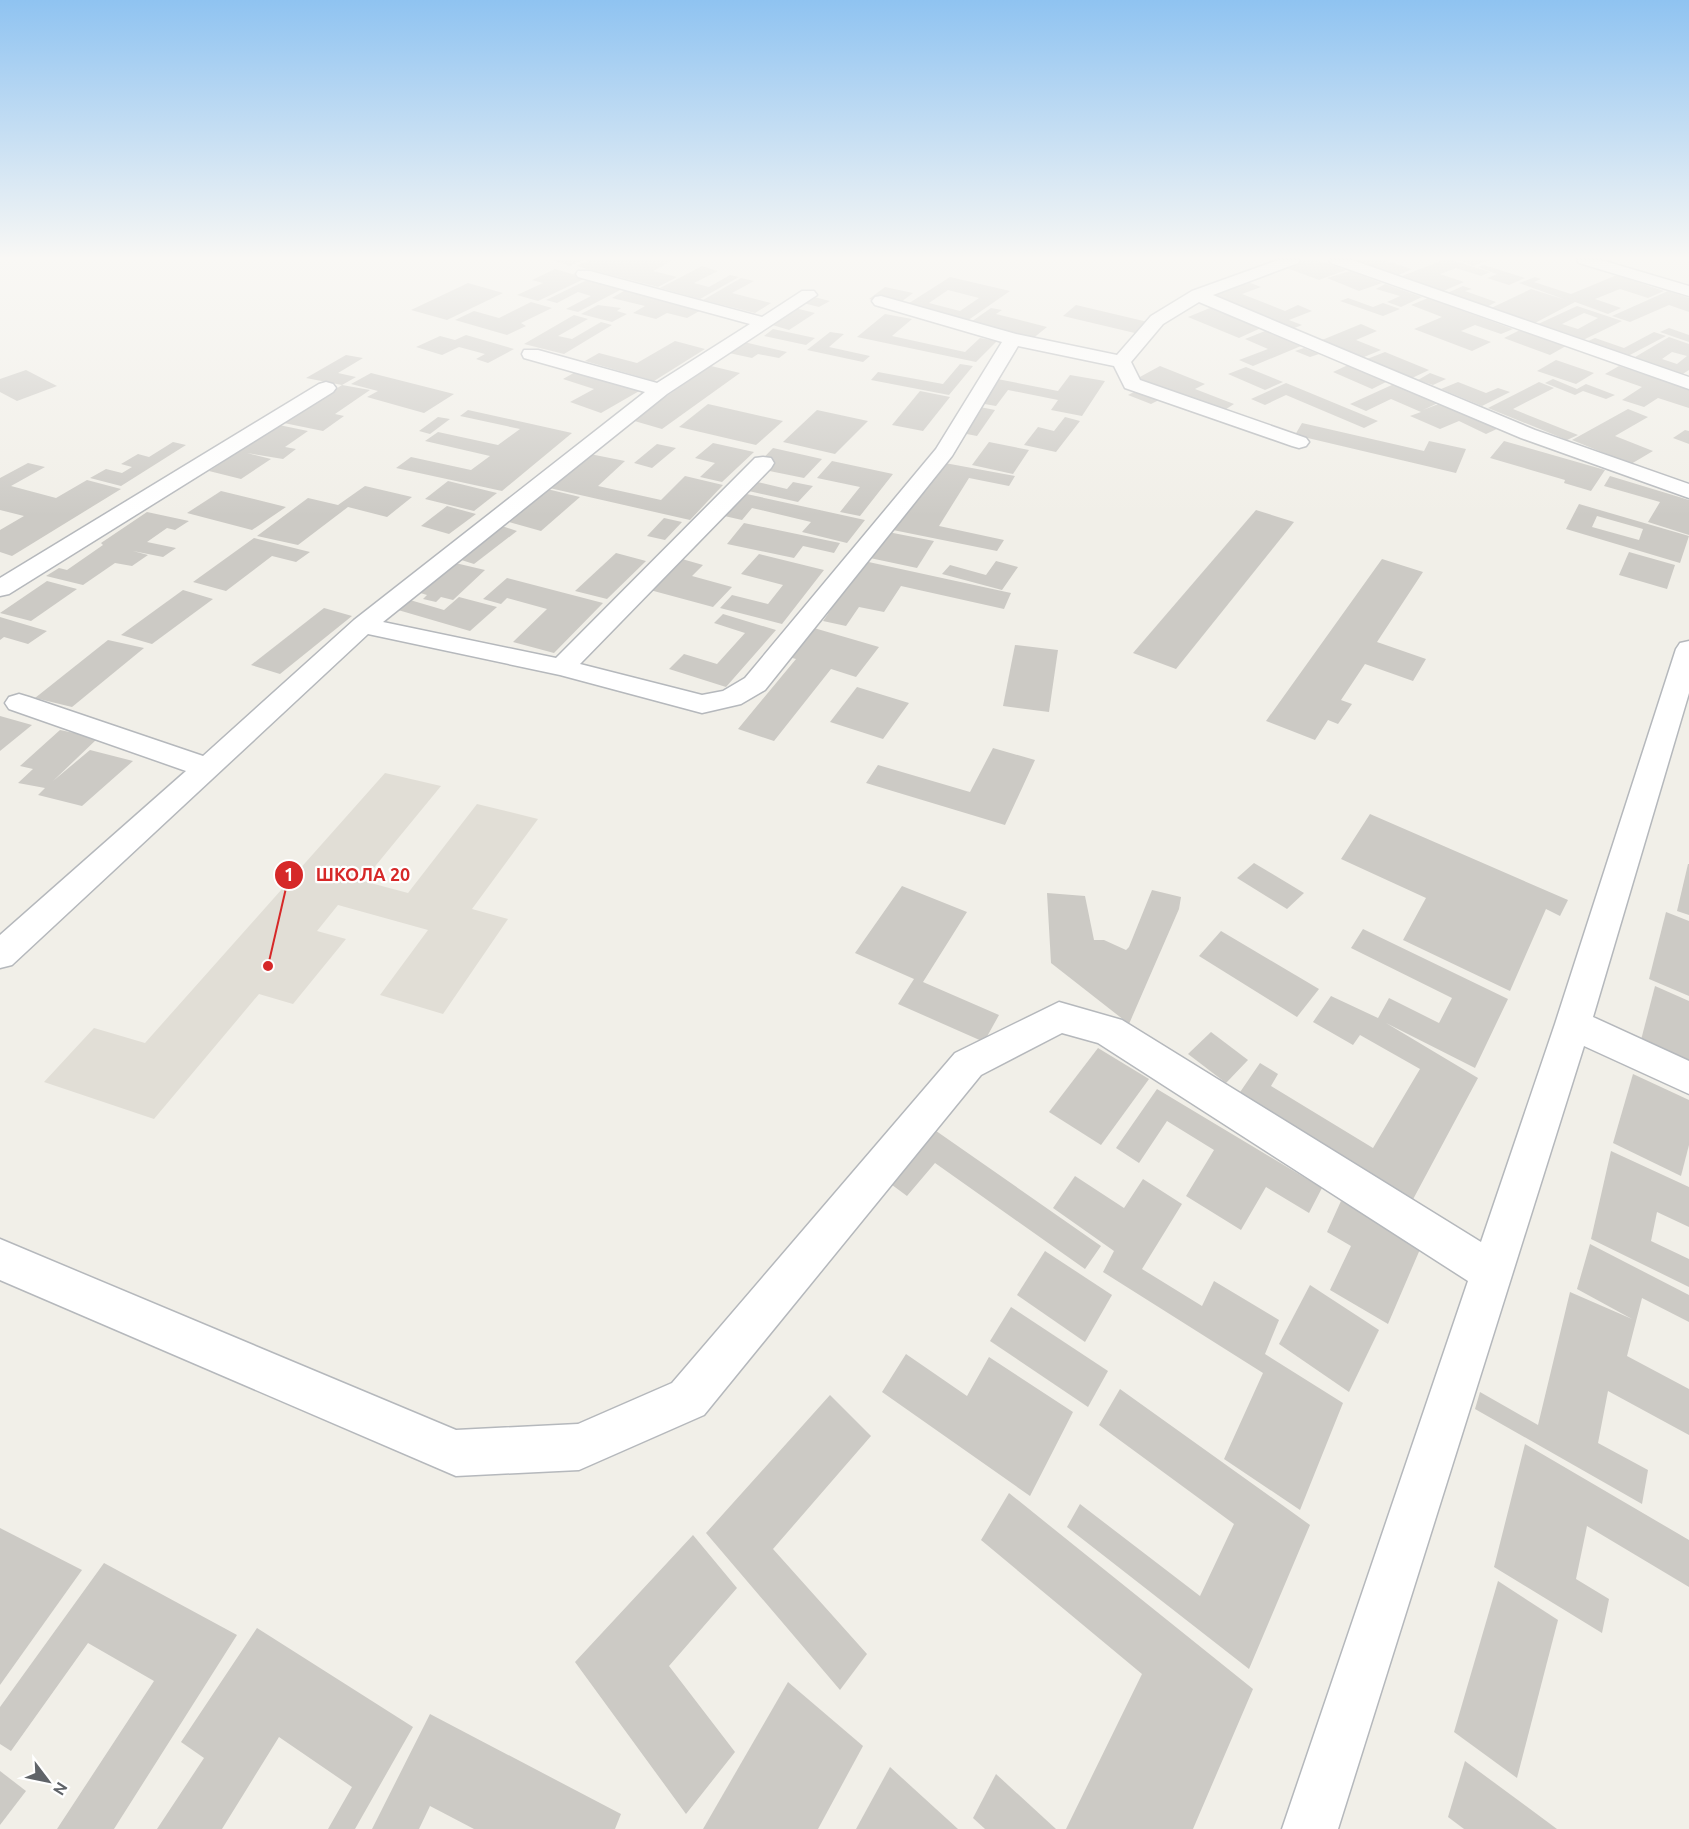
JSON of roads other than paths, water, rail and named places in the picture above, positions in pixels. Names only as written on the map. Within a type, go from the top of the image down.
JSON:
[{"type":"street","points":[[0,955],[363,625],[660,390],[729,345]]},
{"type":"street","points":[[363,625],[562,667],[702,704],[731,698],[754,684],[945,452],[1009,345]]},
{"type":"street","points":[[1043,345],[1121,362]]},
{"type":"street","points":[[1121,362],[1135,345]]},
{"type":"street","points":[[1318,345],[1528,434],[1689,491]]},
{"type":"street","points":[[1581,345],[1689,383]]},
{"type":"street","points":[[531,354],[660,390]]},
{"type":"street","points":[[1121,362],[1132,384],[1299,442]]},
{"type":"street","points":[[0,589],[326,388]]},
{"type":"street","points":[[562,667],[763,463]]},
{"type":"street","points":[[1310,1829],[1573,1024],[1681,706],[1689,649]]},
{"type":"street","points":[[19,703],[208,768]]},
{"type":"street","points":[[0,1259],[456,1454],[579,1447],[688,1399],[968,1064],[1059,1017],[1110,1031],[1492,1272]]},
{"type":"street","points":[[1573,1024],[1689,1078]]},
{"type":"place","name":"ШКОЛА 20","points":[[268,966]]}]
